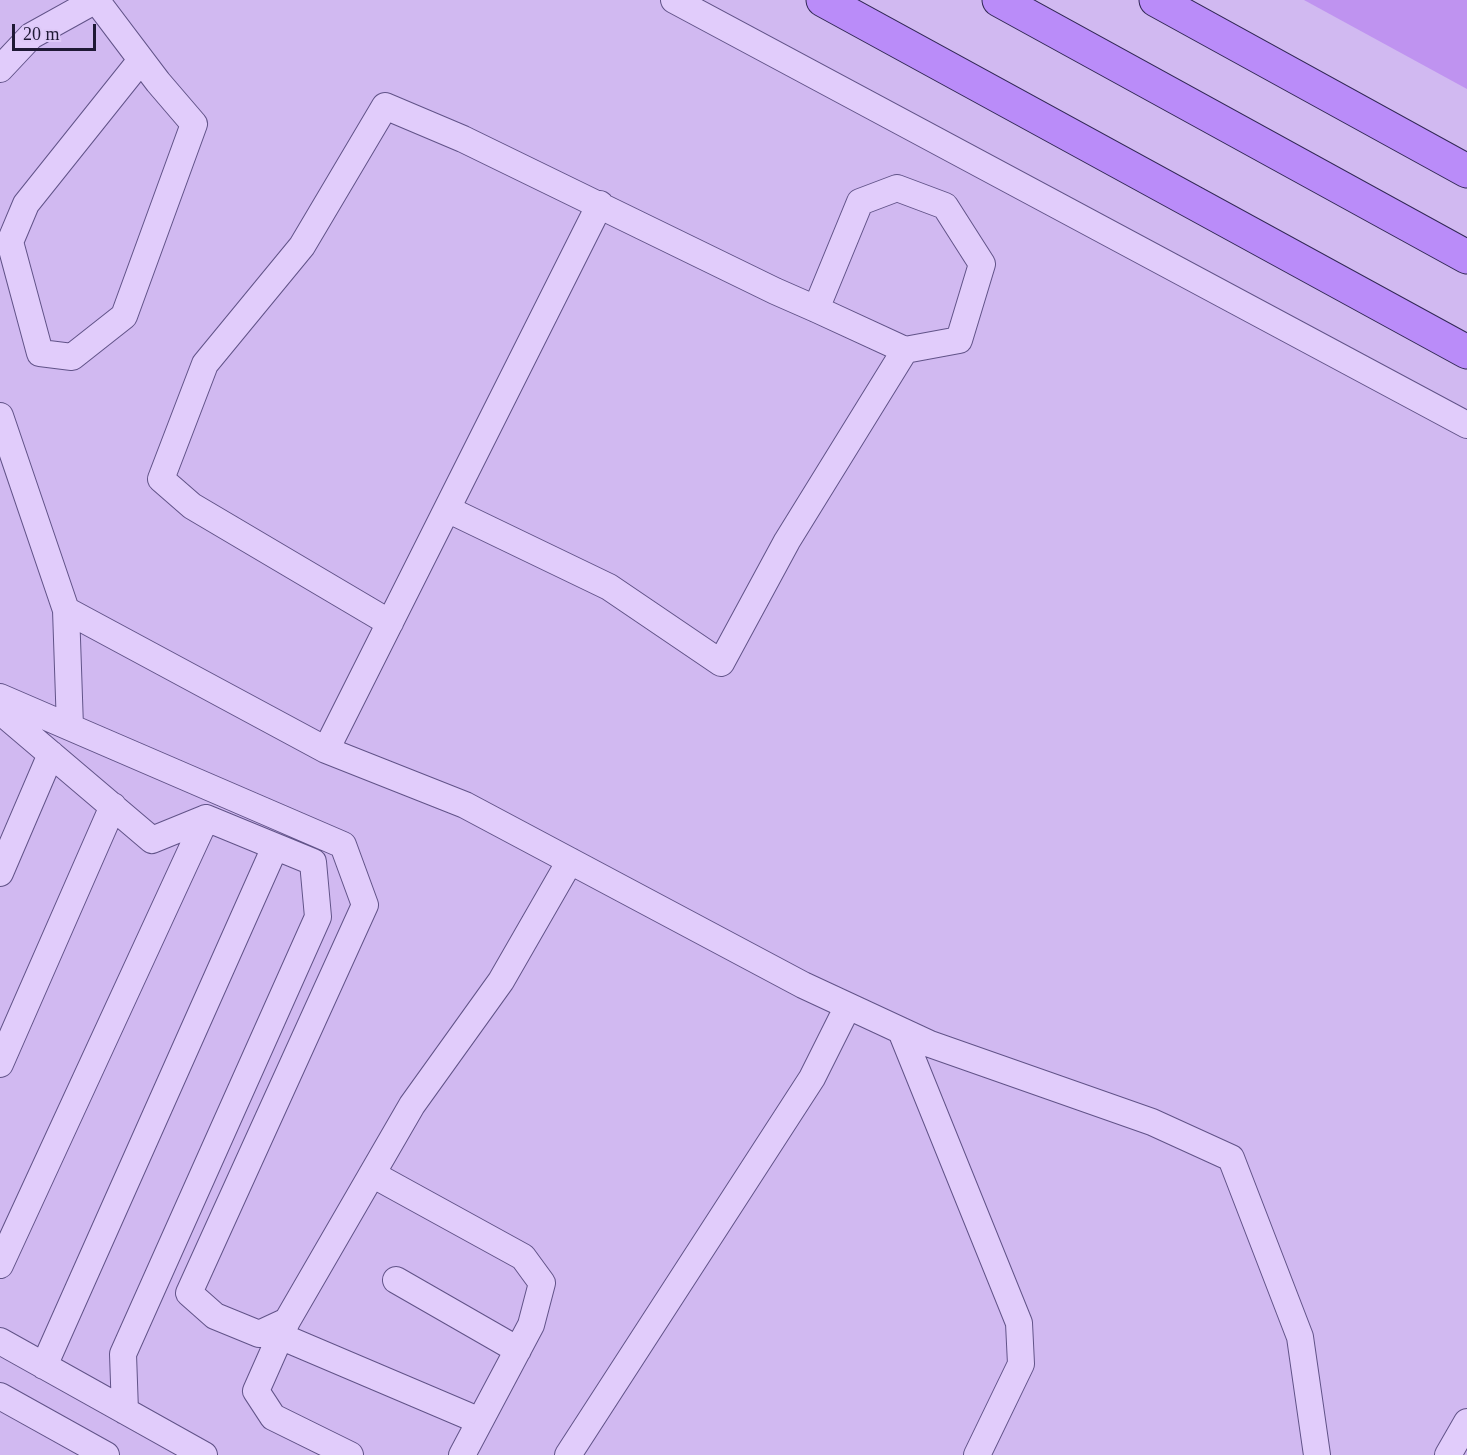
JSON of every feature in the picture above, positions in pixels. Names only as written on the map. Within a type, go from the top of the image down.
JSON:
[{"type":"main road","points":[[823,0],[1467,352]]},
{"type":"main road","points":[[999,0],[1467,256]]},
{"type":"main road","points":[[1156,0],[1467,171]]},
{"type":"street","points":[[0,69],[32,36],[96,0],[141,60],[194,123],[124,316],[72,357],[40,353],[10,242],[26,204],[141,60]]},
{"type":"street","points":[[674,0],[1467,425]]},
{"type":"street","points":[[390,623],[192,506],[161,479],[205,364],[302,246],[385,106],[463,139],[816,309],[905,350],[958,340],[982,264],[945,206],[897,188],[860,202],[816,309]]},
{"type":"street","points":[[326,750],[600,204]]},
{"type":"street","points":[[447,509],[609,587],[720,663],[787,541],[905,350]]},
{"type":"street","points":[[0,416],[66,610],[70,726]]},
{"type":"street","points":[[66,610],[326,750],[465,805],[802,985],[930,1044],[1152,1122],[1231,1158],[1300,1337],[1317,1455]]},
{"type":"street","points":[[0,697],[343,845],[364,905],[189,1293],[215,1316],[259,1334],[284,1329],[480,1422]]},
{"type":"street","points":[[0,711],[152,840],[206,819],[314,862],[318,917],[123,1354],[125,1411]]},
{"type":"street","points":[[0,873],[51,754]]},
{"type":"street","points":[[0,1064],[113,806]]},
{"type":"street","points":[[0,1265],[206,819]]},
{"type":"street","points":[[44,1366],[275,847]]},
{"type":"street","points":[[350,1455],[273,1418],[256,1391],[284,1329],[412,1105],[501,981],[570,861]]},
{"type":"street","points":[[568,1455],[813,1078],[848,1006]]},
{"type":"street","points":[[901,1031],[1019,1323],[1021,1364],[977,1455]]},
{"type":"street","points":[[372,1173],[523,1257],[542,1283],[531,1325],[462,1455]]},
{"type":"street","points":[[396,1280],[518,1350]]},
{"type":"street","points":[[0,1341],[204,1455]]},
{"type":"street","points":[[0,1396],[106,1455]]},
{"type":"street","points":[[1448,1455],[1467,1422]]},
{"type":"sand","points":[[1304,0],[1467,0],[1467,89]]}]
